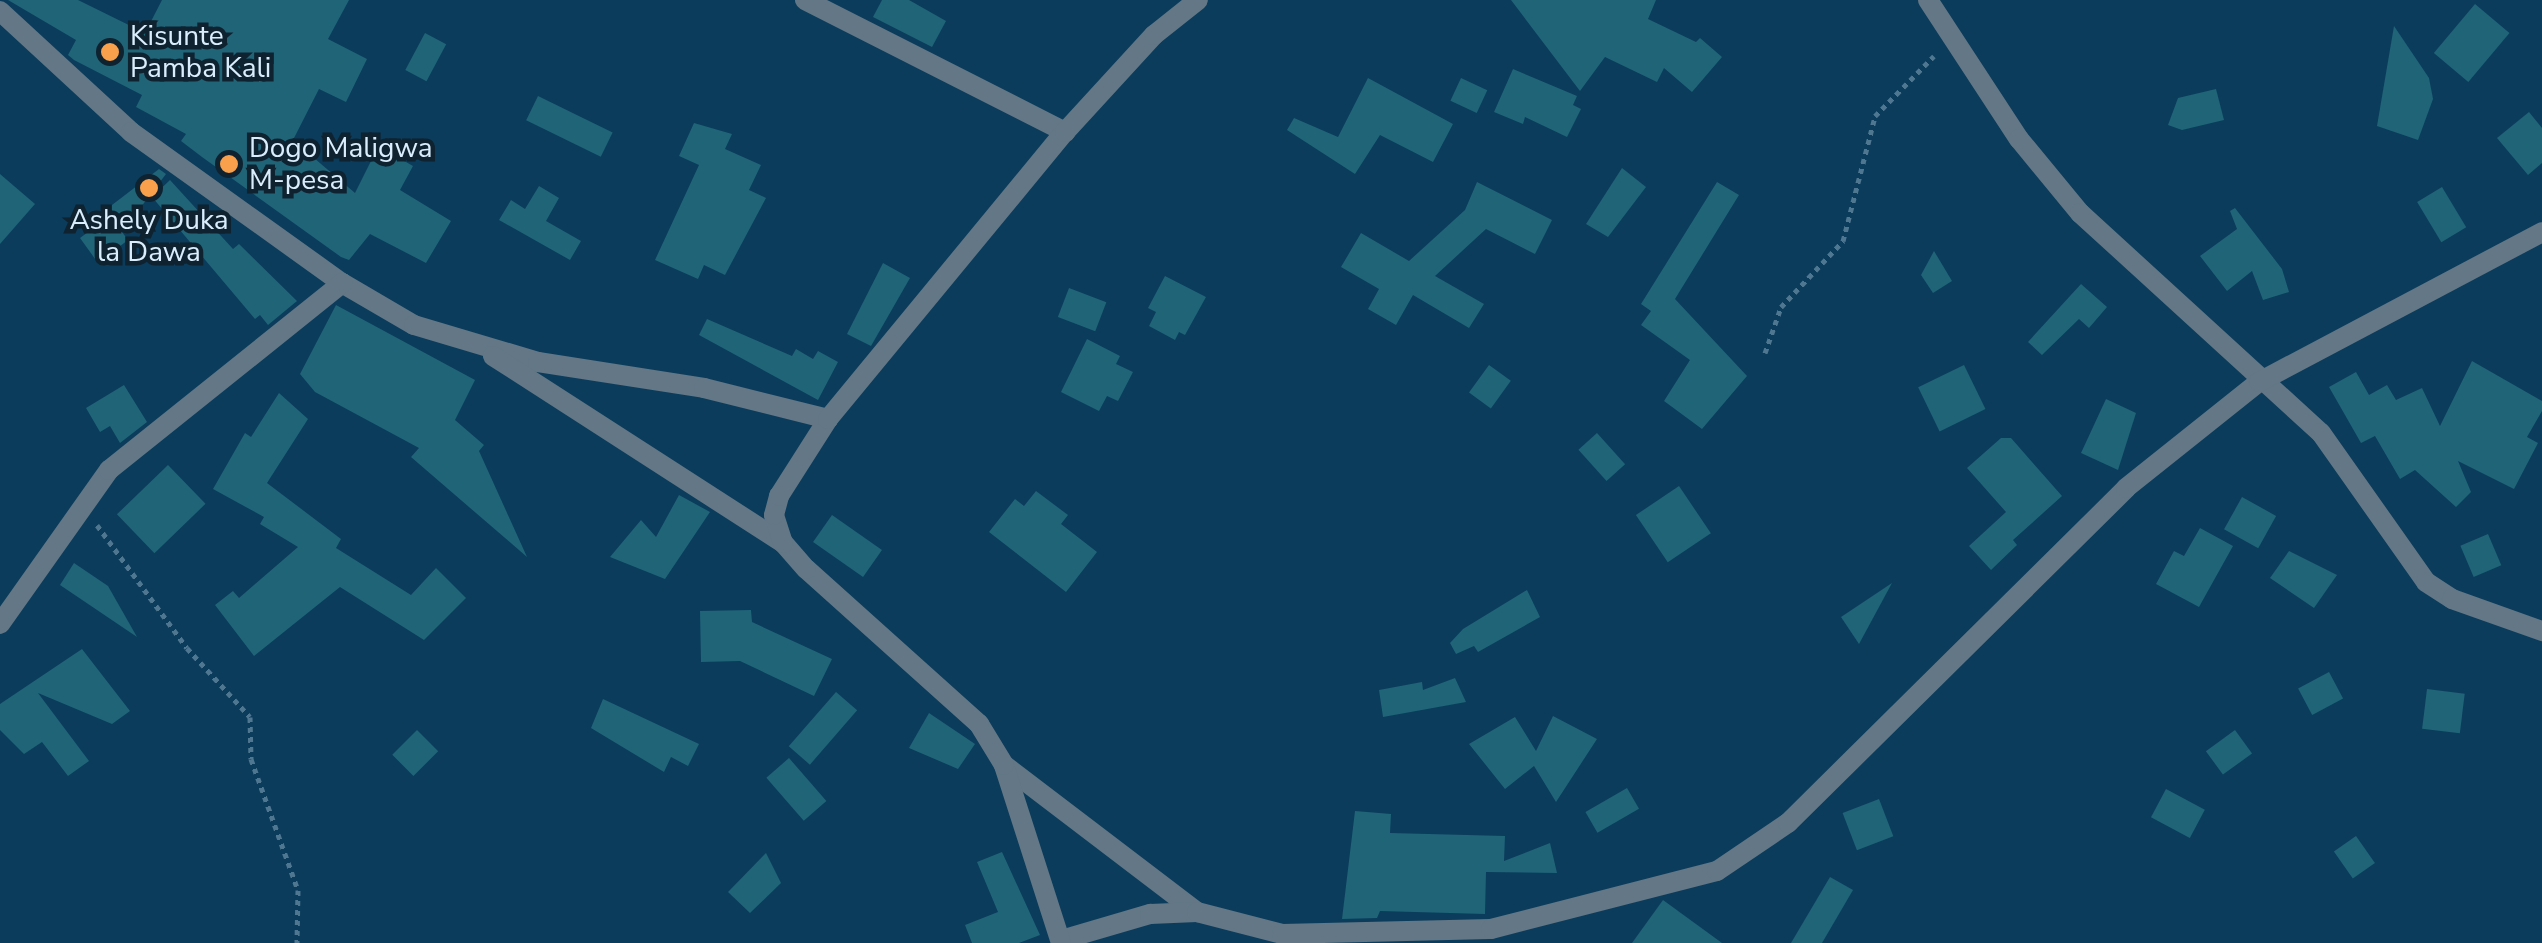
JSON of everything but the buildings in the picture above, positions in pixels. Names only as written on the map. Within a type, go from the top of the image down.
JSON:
[{"type":"street","points":[[806,0],[881,44],[1065,132]]},
{"type":"street","points":[[784,543],[774,516],[779,496],[828,419],[1065,132],[1154,35],[1198,0]]},
{"type":"street","points":[[1928,0],[2019,139],[2080,212],[2259,382],[2322,433],[2426,582],[2452,599],[2542,631]]},
{"type":"street","points":[[0,11],[131,132],[342,283],[414,326],[479,347],[704,388],[828,419]]},
{"type":"street","points":[[479,347],[784,543],[979,724],[1004,765],[1061,942],[1135,917],[1197,912],[1282,934],[1491,929],[1717,871],[1788,823],[2126,488],[2259,382],[2542,232]]},
{"type":"street","points":[[0,624],[80,503],[143,438],[342,283]]},
{"type":"street","points":[[1004,765],[1197,912]]},
{"type":"path","points":[[1764,353],[1782,307],[1843,241],[1875,116],[1909,75],[1956,39]]},
{"type":"path","points":[[80,503],[187,648],[250,717],[251,759],[298,890],[297,943]]},
{"type":"place","name":"Kisunte Pamba Kali","points":[[110,52]]},
{"type":"place","name":"Dogo Maligwa M-pesa","points":[[229,164]]},
{"type":"place","name":"Ashely Duka la Dawa","points":[[149,188]]}]
